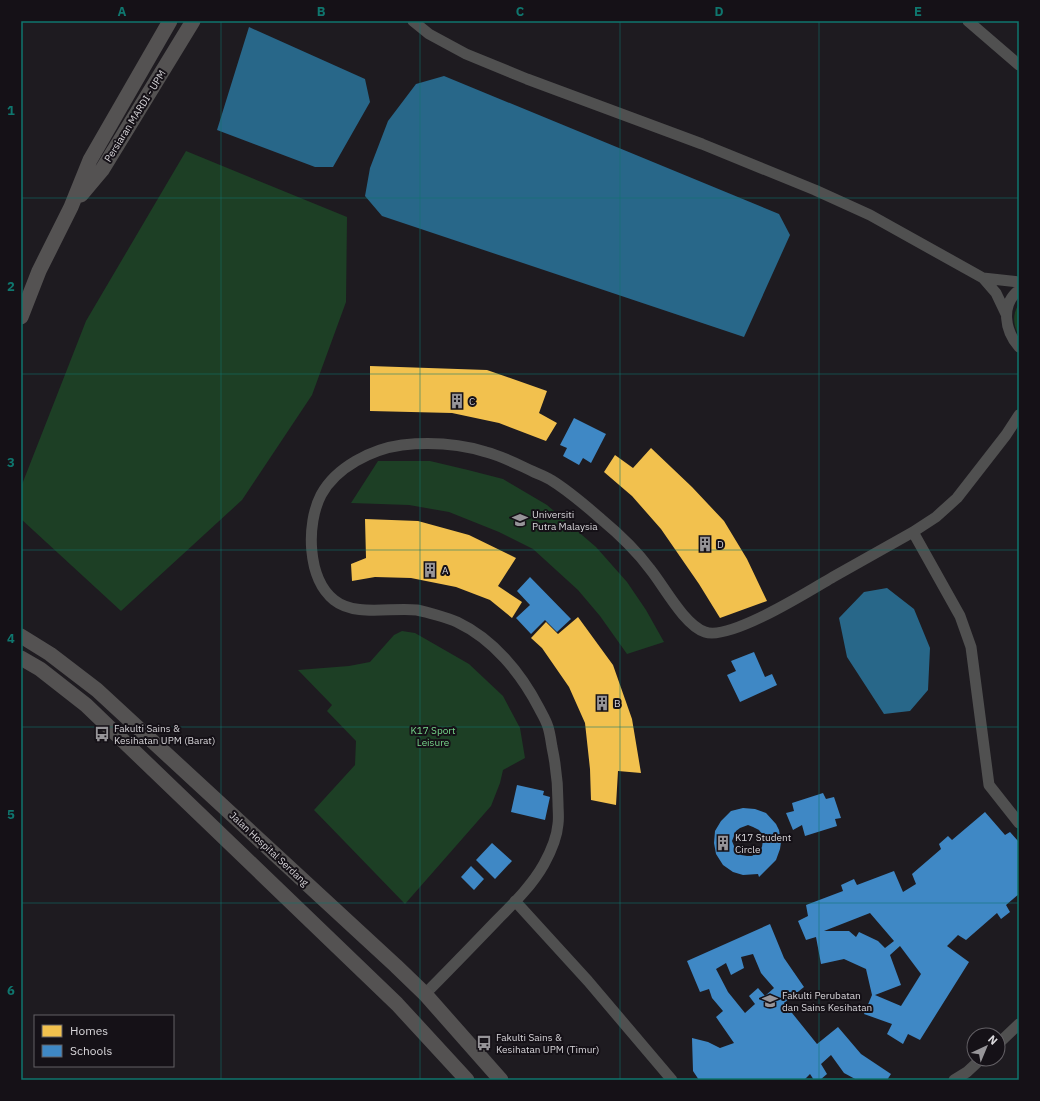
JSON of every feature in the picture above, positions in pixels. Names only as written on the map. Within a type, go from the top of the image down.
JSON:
[{"type":"main road","name":"Persiaran MARDI - UPM","points":[[21,317],[39,271],[71,207],[90,160],[170,21]]},
{"type":"main road","name":"Persiaran MARDI - UPM","points":[[71,207],[102,170],[193,21]]},
{"type":"main road","name":"Jalan Hospital Serdang","points":[[21,636],[50,654],[97,690],[425,994],[501,1080]]},
{"type":"main road","points":[[21,658],[40,669],[86,705],[397,1004],[467,1080]]},
{"type":"street","points":[[413,21],[429,34],[466,54],[527,79],[702,144],[822,193],[870,215],[984,278],[1019,282]]},
{"type":"street","points":[[968,21],[1019,65]]},
{"type":"street","points":[[984,278],[996,293],[1006,314]]},
{"type":"street","points":[[1019,290],[1015,293],[1009,303],[1006,314],[1007,326],[1011,337],[1019,347]]},
{"type":"street","points":[[425,994],[515,901],[543,865],[553,843],[558,824],[558,779],[548,727],[530,690],[497,651],[478,635],[457,622],[418,610],[362,610],[349,608],[333,599],[324,587],[317,574],[312,554],[312,530],[314,511],[323,492],[334,478],[354,462],[372,452],[397,446],[422,443],[454,446],[487,452],[519,465],[549,479],[587,506],[620,535],[648,566],[679,609],[693,625],[708,633],[724,631],[742,626],[768,614],[913,532],[936,517],[957,498],[1006,435],[1019,415]]},
{"type":"street","points":[[913,532],[960,616],[971,647],[989,785],[1019,823]]},
{"type":"street","points":[[515,901],[588,982],[672,1080]]},
{"type":"street","points":[[1006,1036],[1019,1024]]},
{"type":"street","points":[[954,1080],[972,1067]]},
{"type":"green space","points":[[186,151],[347,217],[346,302],[312,395],[242,500],[121,611],[21,519],[21,487],[86,321]]},
{"type":"green space","points":[[1019,304],[1019,336],[1015,328],[1014,316]]},
{"type":"green space","points":[[378,461],[430,461],[503,479],[547,505],[596,547],[627,582],[646,610],[664,642],[627,654],[600,616],[578,590],[533,549],[499,532],[449,512],[409,505],[351,503]]},
{"type":"green space","name":"K17 Sport Leisure","points":[[402,631],[415,633],[469,664],[503,696],[520,728],[525,758],[503,770],[500,783],[491,806],[405,904],[314,810],[355,765],[356,741],[327,711],[332,705],[298,670],[349,666],[370,662],[394,635]]},
{"type":"water","points":[[249,27],[365,79],[370,102],[333,167],[315,167],[217,130]]},
{"type":"water","points":[[444,76],[779,214],[790,235],[744,337],[382,216],[365,196],[370,168],[388,121],[416,84]]},
{"type":"water","points":[[887,588],[914,609],[930,648],[928,690],[910,711],[884,714],[847,657],[839,618],[864,592]]},
{"type":"building: Homes","name":"C","points":[[370,366],[487,370],[547,391],[539,413],[557,423],[546,441],[499,423],[452,413],[370,411]]},
{"type":"building: Homes","name":"D","points":[[651,448],[692,487],[724,521],[747,559],[767,601],[720,618],[699,584],[661,529],[632,496],[604,472],[615,455],[633,468]]},
{"type":"building: Homes","name":"A","points":[[365,519],[418,521],[469,535],[516,558],[498,586],[522,602],[512,618],[490,600],[456,587],[411,578],[375,577],[352,581],[351,564],[366,558]]},
{"type":"building: Homes","name":"B","points":[[578,617],[613,665],[632,719],[641,773],[618,771],[616,805],[591,800],[590,769],[585,723],[569,687],[542,648],[531,638],[546,622],[558,634]]},
{"type":"building: Schools","points":[[574,418],[606,434],[591,463],[583,458],[579,465],[563,456],[567,448],[560,445]]},
{"type":"building: Schools","points":[[530,577],[571,619],[557,632],[545,620],[531,634],[516,618],[530,605],[517,591]]},
{"type":"building: Schools","points":[[754,652],[765,677],[772,674],[777,685],[740,702],[727,675],[736,671],[731,661]]},
{"type":"building: Schools","points":[[517,785],[544,791],[543,795],[550,797],[545,820],[511,812]]},
{"type":"building: Schools","points":[[823,793],[826,799],[834,797],[841,818],[835,819],[837,826],[805,836],[802,825],[793,830],[786,813],[794,811],[792,803]]},
{"type":"building: Schools","name":"K17 Student Circle","points":[[743,808],[755,809],[766,813],[776,824],[779,830],[781,842],[776,860],[759,877],[758,874],[743,875],[733,872],[723,865],[716,854],[714,843],[715,831],[721,821],[731,811]],"holes":[[[748,825],[759,830],[762,834],[763,840],[762,847],[752,856],[741,855],[736,851],[732,841],[736,831]]]},
{"type":"building: Schools","points":[[985,812],[1005,835],[1010,832],[1019,842],[1019,894],[1006,905],[1010,912],[1001,919],[997,913],[966,940],[958,935],[947,946],[969,962],[920,1040],[908,1034],[903,1044],[887,1034],[892,1024],[864,1014],[872,995],[866,969],[844,959],[821,964],[816,937],[806,940],[798,921],[808,916],[806,905],[843,891],[841,885],[854,879],[857,885],[894,871],[903,892],[916,884],[912,874],[941,849],[939,844],[948,836],[952,840]],"holes":[[[870,913],[894,941],[885,948],[878,941],[859,932],[856,937],[849,931],[824,931]],[[900,946],[921,974],[901,1006],[875,995],[901,985],[890,955]]]},
{"type":"building: Schools","points":[[492,843],[512,861],[495,879],[476,860]]},
{"type":"building: Schools","points":[[471,866],[484,879],[474,890],[461,877]]},
{"type":"building: Schools","name":"Fakulti Perubatan dan Sains Kesihatan","points":[[770,924],[784,958],[804,987],[784,1003],[817,1044],[838,1027],[861,1054],[891,1074],[887,1080],[857,1080],[844,1073],[831,1055],[821,1064],[827,1074],[820,1080],[814,1080],[810,1074],[804,1080],[699,1080],[693,1071],[692,1038],[708,1042],[720,1048],[734,1043],[716,1017],[723,1011],[712,998],[709,989],[700,992],[687,961]],"holes":[[[753,954],[761,973],[774,988],[765,996],[758,988],[749,996],[755,1004],[745,1013],[728,992],[716,969],[726,963],[731,975],[744,968],[741,957]]]},
{"type":"place","name":"C","points":[[457,401]]},
{"type":"place","name":"Universiti Putra Malaysia","points":[[520,520]]},
{"type":"place","name":"D","points":[[705,544]]},
{"type":"place","name":"A","points":[[430,570]]},
{"type":"place","name":"B","points":[[602,703]]},
{"type":"place","name":"Fakulti Sains & Kesihatan UPM (Barat)","points":[[102,734]]},
{"type":"place","name":"K17 Student Circle","points":[[723,843]]},
{"type":"place","name":"Fakulti Perubatan dan Sains Kesihatan","points":[[770,1001]]},
{"type":"place","name":"Fakulti Sains & Kesihatan UPM (Timur)","points":[[484,1043]]}]
